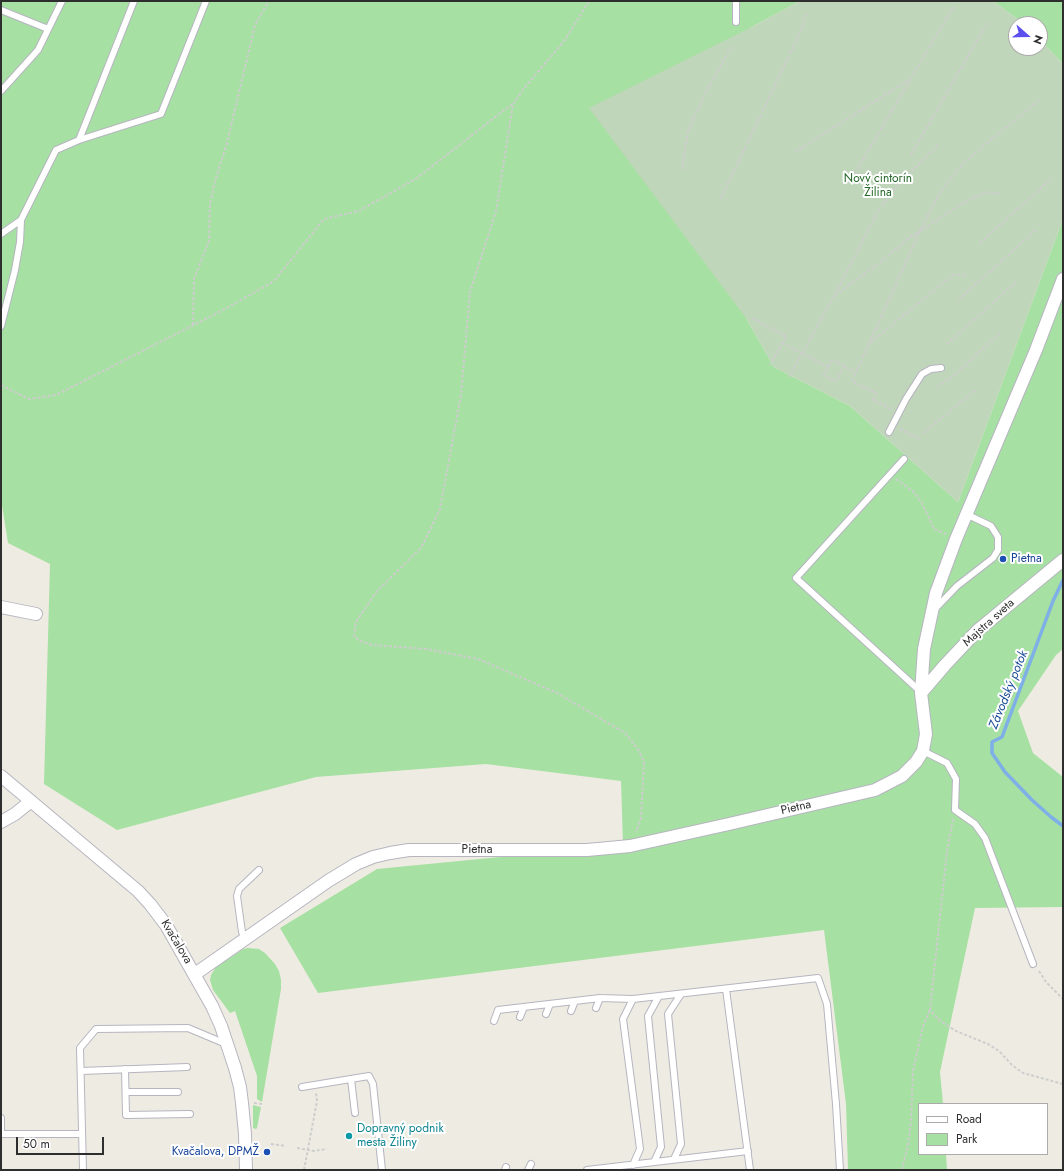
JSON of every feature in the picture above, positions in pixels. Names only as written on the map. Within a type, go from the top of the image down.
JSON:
[{"type":"street","name":"Pietna","points":[[195,974],[328,881],[356,864],[373,857],[409,850],[587,850],[630,846],[875,790],[902,776],[916,762],[923,751],[926,734],[922,693],[924,649],[936,593],[966,514],[1036,350],[1063,279]]},
{"type":"street","name":"Majstra sveta","points":[[922,693],[945,665],[977,631],[1063,560]]},
{"type":"street","points":[[1,607],[36,614]]},
{"type":"street","name":"Kvačalova","points":[[1,776],[142,895],[166,925],[212,1006],[227,1044],[240,1087],[245,1134],[246,1170]]},
{"type":"street","points":[[1,822],[15,814],[31,801]]},
{"type":"lane","points":[[1,91],[38,50],[62,1]]},
{"type":"lane","points":[[78,140],[134,1]]},
{"type":"lane","points":[[1,326],[15,270],[20,242],[21,220],[56,150],[78,140],[161,114],[206,1]]},
{"type":"lane","points":[[736,1],[736,22]]},
{"type":"lane","points":[[1,10],[48,29]]},
{"type":"lane","points":[[1,234],[21,220]]},
{"type":"lane","points":[[888,432],[922,374],[931,369],[941,368]]},
{"type":"lane","points":[[904,459],[796,578],[922,693]]},
{"type":"lane","points":[[931,614],[957,586],[992,558],[998,550],[998,537],[991,526],[966,514]]},
{"type":"lane","points":[[923,751],[947,763],[956,778],[954,810],[975,824],[985,838],[1033,964]]},
{"type":"lane","points":[[246,938],[242,932],[237,896],[239,889],[259,870]]},
{"type":"lane","points":[[494,1021],[498,1010],[600,998],[633,999],[818,978],[827,1004],[840,1170]]},
{"type":"lane","points":[[726,988],[750,1170]]},
{"type":"lane","points":[[674,1159],[681,1144],[668,1014],[681,994]]},
{"type":"lane","points":[[654,1162],[661,1147],[648,1016],[659,996]]},
{"type":"lane","points":[[596,1008],[600,998]]},
{"type":"lane","points":[[633,999],[623,1019],[640,1149],[633,1164]]},
{"type":"lane","points":[[571,1011],[575,1002]]},
{"type":"lane","points":[[546,1014],[550,1004]]},
{"type":"lane","points":[[520,1017],[524,1007]]},
{"type":"lane","points":[[83,1170],[80,1048],[96,1029],[188,1028],[227,1044]]},
{"type":"lane","points":[[81,1071],[187,1067]]},
{"type":"lane","points":[[125,1069],[126,1115],[190,1114]]},
{"type":"lane","points":[[302,1087],[369,1076],[373,1084],[382,1170]]},
{"type":"lane","points":[[352,1079],[355,1112]]},
{"type":"lane","points":[[126,1092],[178,1092]]},
{"type":"lane","points":[[1,1118],[1,1134],[82,1134]]},
{"type":"lane","points":[[587,1170],[748,1151]]},
{"type":"lane","points":[[528,1170],[531,1164]]},
{"type":"path","points":[[193,324],[194,279],[209,241],[210,204],[214,181],[228,143],[255,25],[269,1]]},
{"type":"path","points":[[1,385],[29,399],[56,395],[227,308],[274,281],[324,219],[359,211],[417,178],[512,104],[565,40],[590,1]]},
{"type":"path","points":[[850,182],[953,7]]},
{"type":"path","points":[[721,198],[799,34],[806,14]]},
{"type":"path","points":[[911,155],[987,23]]},
{"type":"path","points":[[682,170],[688,131],[703,98],[731,48]]},
{"type":"path","points":[[795,152],[911,79]]},
{"type":"path","points":[[899,413],[873,400],[876,393],[852,381],[869,343],[920,231],[940,192],[962,165],[975,153],[1040,100]]},
{"type":"path","points":[[512,104],[496,211],[470,292],[461,395],[440,509],[421,548],[377,591],[356,622],[354,636],[360,641],[372,645],[426,650],[478,659],[558,693],[625,733],[638,749],[644,762],[641,818],[630,846]]},
{"type":"path","points":[[789,377],[834,296],[878,211],[898,186],[938,145]]},
{"type":"path","points":[[980,243],[1051,179]]},
{"type":"path","points":[[834,296],[920,231],[963,203],[986,192],[1001,194]]},
{"type":"path","points":[[959,298],[1036,230]]},
{"type":"path","points":[[869,343],[954,275],[966,276]]},
{"type":"path","points":[[947,344],[1017,281]]},
{"type":"path","points":[[752,318],[786,336],[770,366]]},
{"type":"path","points":[[937,387],[952,377],[1001,332]]},
{"type":"path","points":[[782,343],[828,367]]},
{"type":"path","points":[[844,366],[836,381],[824,375],[832,359],[856,372]]},
{"type":"path","points":[[923,433],[977,389]]},
{"type":"path","points":[[892,425],[920,439]]},
{"type":"path","points":[[890,476],[916,493],[934,529]]},
{"type":"path","points":[[902,1170],[908,1145],[911,1121],[913,1071],[923,1026],[930,1010],[947,851],[954,810]]},
{"type":"path","points":[[1033,964],[1046,982],[1063,999]]},
{"type":"path","points":[[930,1010],[940,1021],[956,1031],[988,1044],[999,1051],[1012,1066],[1024,1073],[1063,1084]]},
{"type":"path","points":[[304,1170],[317,1101],[315,1085]]},
{"type":"path","points":[[253,1103],[262,1104]]},
{"type":"path","points":[[271,1144],[286,1146]]},
{"type":"path","points":[[297,1148],[314,1151],[327,1149]]},
{"type":"green space","points":[[1,1],[800,1],[750,28],[746,318],[774,367],[850,406],[958,502],[1063,219],[1063,649],[1056,655],[1018,711],[1033,753],[1063,777],[1063,907],[975,908],[940,1072],[943,1103],[918,1103],[918,1155],[946,1155],[947,1170],[848,1170],[846,1104],[824,930],[318,993],[280,928],[377,869],[623,845],[621,781],[486,764],[316,777],[117,830],[44,784],[50,564],[8,543],[1,499]]},
{"type":"green space","name":"Nový cintorín Žilina","points":[[800,1],[993,1],[1013,16],[1008,16],[1008,56],[1048,56],[1048,48],[1063,64],[1063,219],[958,502],[850,406],[774,367],[746,318],[589,108],[750,28]]},
{"type":"green space","points":[[993,1],[1063,1],[1063,64],[1048,48],[1048,16],[1013,16]]},
{"type":"green space","points":[[243,949],[259,949],[265,953],[275,964],[279,971],[281,980],[281,989],[262,1102],[257,1099],[257,1076],[235,1011],[230,1013],[213,990],[210,980],[216,967]]},
{"type":"green space","points":[[253,1105],[261,1107],[256,1129],[253,1128]]},
{"type":"waterway","name":"Závodský potok","points":[[1063,580],[1053,601],[1002,737],[992,742],[992,753],[1005,772],[1032,800],[1063,826]]},
{"type":"place","name":"Pietna","points":[[1003,559]]},
{"type":"place","name":"Dopravný podnik mesta Žiliny","points":[[349,1136]]},
{"type":"place","name":"Kvačalova, DPMŽ","points":[[267,1152]]}]
